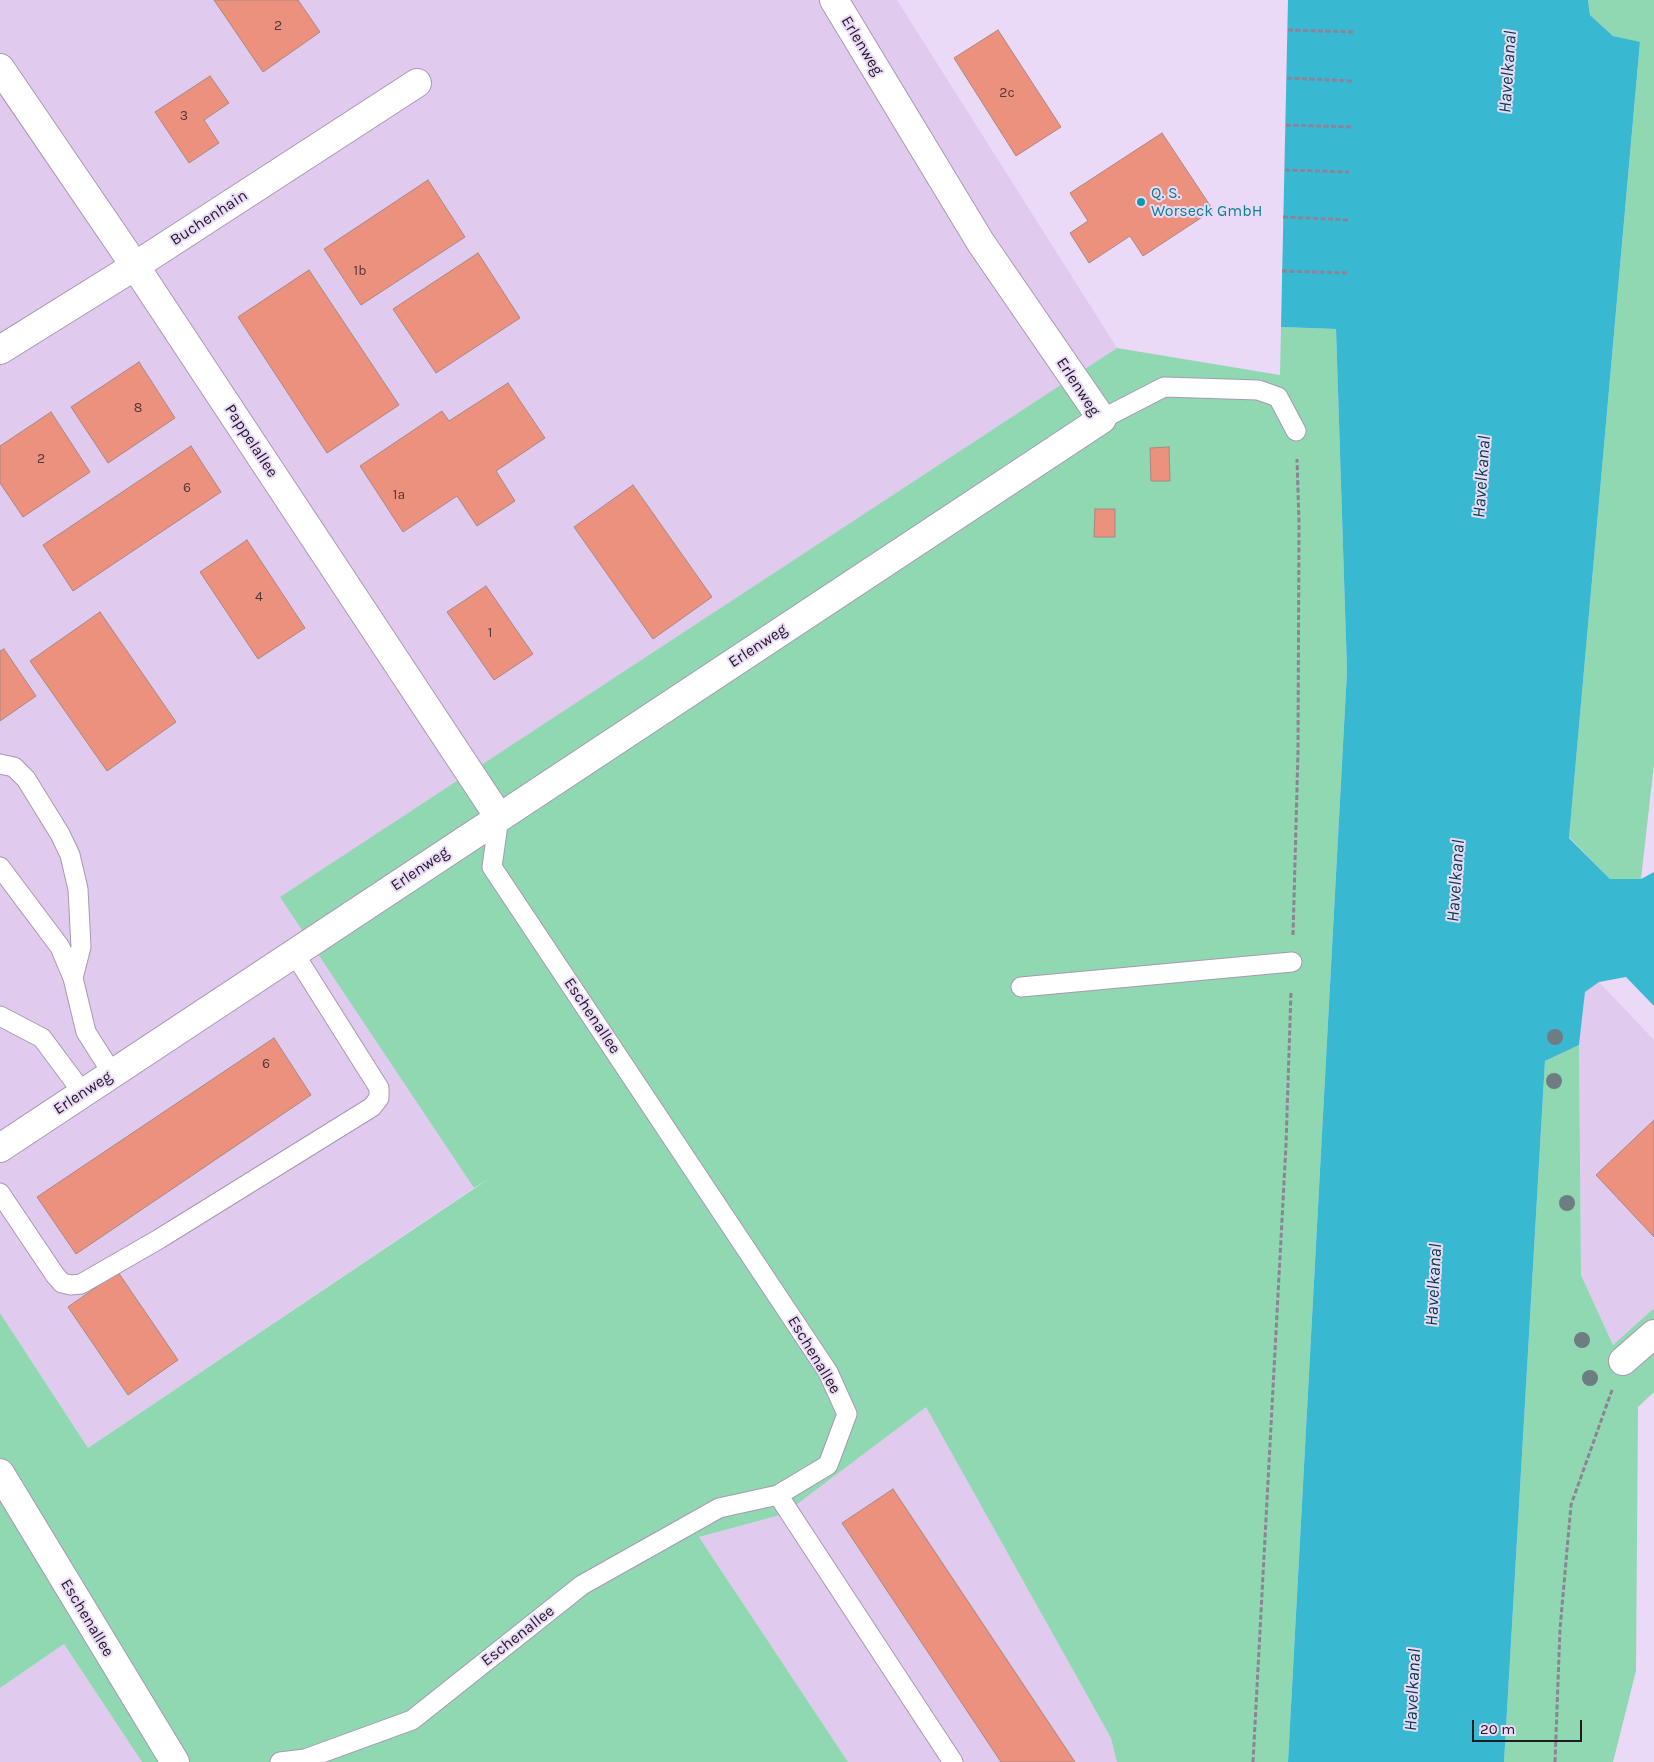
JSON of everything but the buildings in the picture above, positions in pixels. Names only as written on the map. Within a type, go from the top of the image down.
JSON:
[{"type":"street","name":"Erlenweg","points":[[0,1148],[1102,420],[981,243],[834,0]]},
{"type":"street","name":"Pappelallee","points":[[0,68],[135,266],[499,817]]},
{"type":"street","name":"Buchenhain","points":[[0,350],[135,266],[417,84]]},
{"type":"street","points":[[1622,1361],[1654,1334]]},
{"type":"street","name":"Eschenallee","points":[[0,1473],[175,1762]]},
{"type":"lane","points":[[1102,420],[1164,387],[1258,390],[1278,398],[1296,431]]},
{"type":"lane","points":[[0,764],[14,767],[26,779],[60,834],[70,855],[78,889],[81,947],[73,978]]},
{"type":"lane","name":"Eschenallee","points":[[280,1762],[305,1759],[412,1720],[582,1585],[719,1508],[778,1495],[828,1465],[848,1414],[828,1372],[492,867],[499,817]]},
{"type":"lane","points":[[0,867],[60,947],[73,978],[86,1032],[112,1073]]},
{"type":"lane","points":[[0,1193],[54,1275],[62,1283],[70,1285],[81,1284],[159,1239],[372,1107],[379,1098],[379,1088],[294,953]]},
{"type":"lane","points":[[1021,987],[1292,962]]},
{"type":"lane","points":[[0,1016],[42,1038],[83,1092]]},
{"type":"lane","points":[[778,1495],[953,1762]]},
{"type":"path","points":[[1288,30],[1355,32]]},
{"type":"path","points":[[1286,78],[1353,81]]},
{"type":"path","points":[[1286,125],[1352,127]]},
{"type":"path","points":[[1285,170],[1349,172]]},
{"type":"path","points":[[1283,216],[1348,220]]},
{"type":"path","points":[[1282,271],[1348,273]]},
{"type":"path","points":[[1253,1762],[1286,1145],[1292,962],[1298,752],[1299,523],[1296,431]]},
{"type":"path","points":[[1555,1762],[1560,1629],[1571,1505],[1622,1361]]},
{"type":"shaded area","points":[[0,0],[897,0],[1117,348],[281,897],[474,1188],[88,1448],[0,1313]]},
{"type":"shaded area","points":[[1599,982],[1654,1040],[1654,1308],[1613,1345],[1581,1275],[1579,1045],[1585,992]]},
{"type":"shaded area","points":[[926,1406],[1111,1738],[1117,1762],[848,1762],[699,1537],[784,1514]]},
{"type":"shaded area","points":[[64,1644],[142,1762],[0,1762],[0,1688]]},
{"type":"green space","points":[[1588,0],[1654,0],[1654,764],[1641,879],[1610,879],[1569,837],[1640,43],[1613,36],[1590,15]]},
{"type":"green space","points":[[1281,327],[1336,329],[1347,671],[1288,1762],[1117,1762],[1111,1738],[926,1407],[784,1514],[699,1537],[848,1762],[142,1762],[64,1644],[0,1688],[0,1313],[88,1448],[493,1176],[474,1188],[280,897],[1117,348],[1280,375]]},
{"type":"green space","points":[[1579,1045],[1581,1275],[1613,1345],[1654,1308],[1654,1392],[1638,1407],[1636,1671],[1613,1762],[1504,1762],[1545,1061]]},
{"type":"water","name":"Havelkanal","points":[[1288,0],[1588,0],[1590,15],[1613,36],[1640,42],[1569,838],[1610,879],[1641,879],[1654,872],[1654,1006],[1626,977],[1599,982],[1585,992],[1579,1045],[1545,1061],[1504,1762],[1288,1762],[1347,671],[1336,329],[1281,327]]},
{"type":"place","name":"Q. S. Worseck GmbH","points":[[1141,202]]}]
